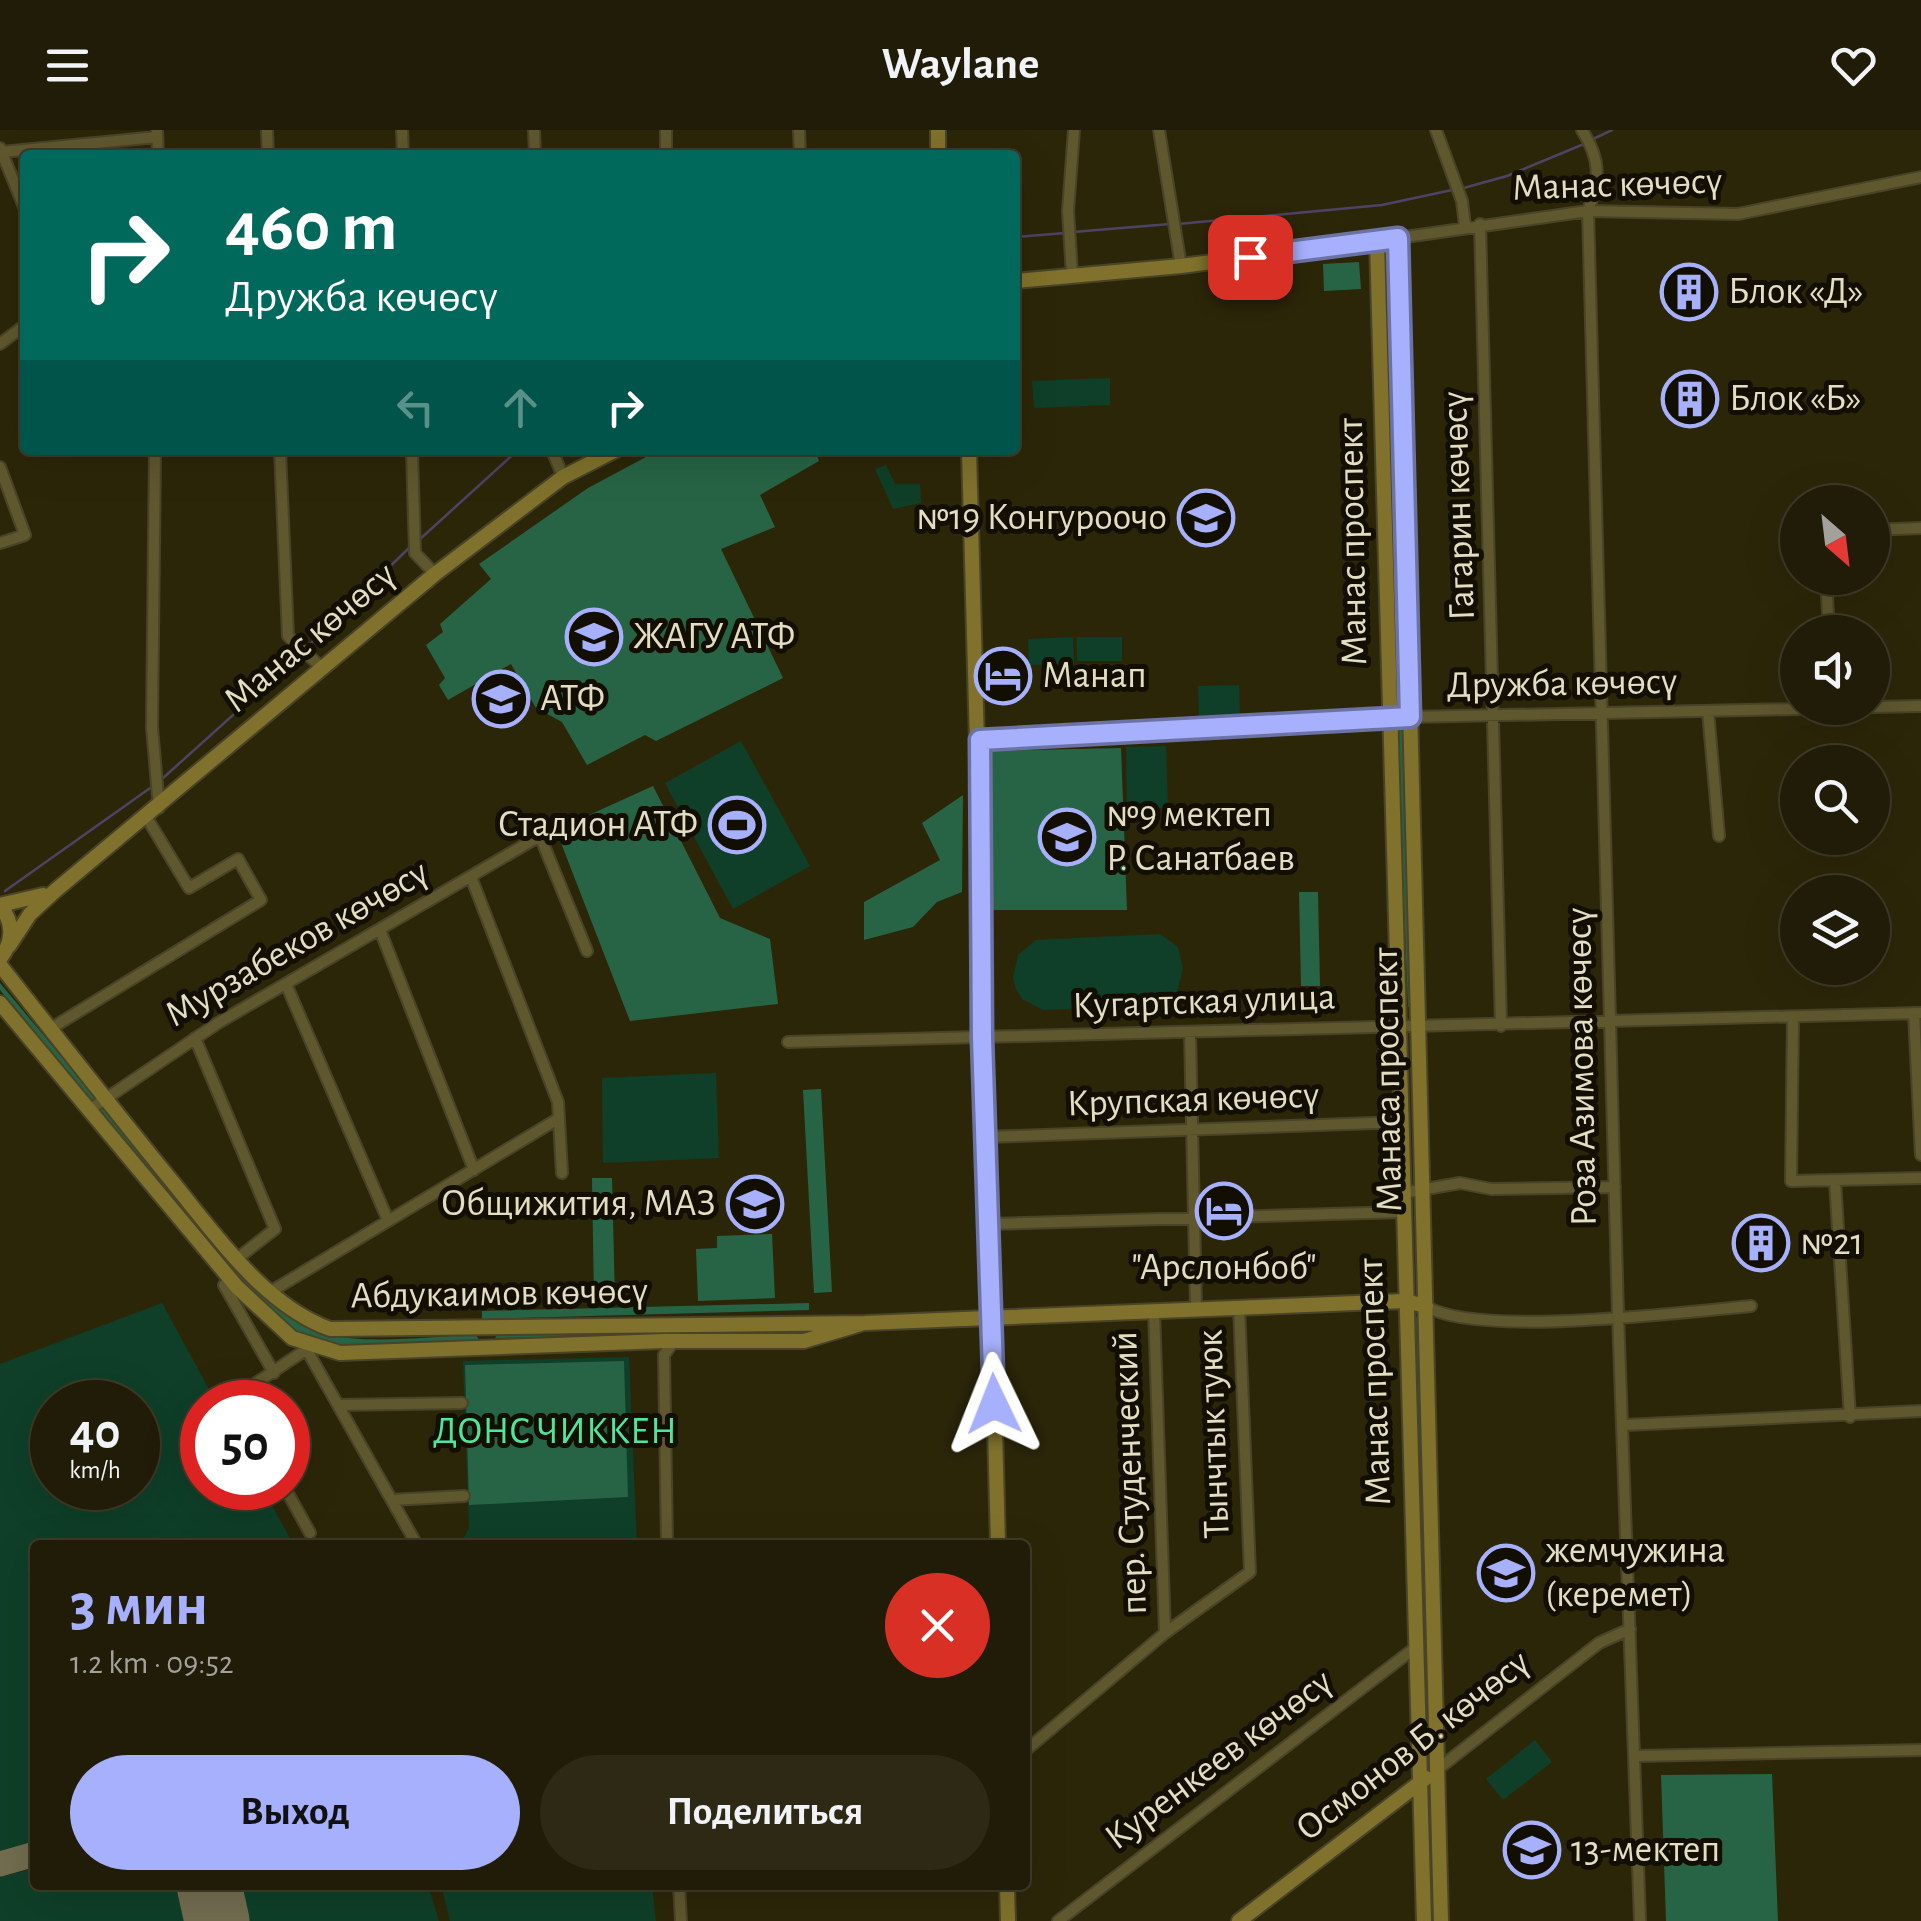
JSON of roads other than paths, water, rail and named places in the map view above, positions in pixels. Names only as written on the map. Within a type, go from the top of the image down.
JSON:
[{"type":"main road","name":"Манас көчөсү","points":[[1020,281],[1181,266],[1398,238]]},
{"type":"main road","name":"Манаса проспект","points":[[1398,238],[1441,1921]]},
{"type":"main road","name":"Манас проспект","points":[[1377,241],[1424,1921]]},
{"type":"main road","name":"Манас көчөсү","points":[[56,890],[435,574],[563,477],[606,455]]},
{"type":"main road","points":[[968,455],[980,740],[982,1038],[998,1540]]},
{"type":"main road","points":[[3,957],[9,920],[0,905],[28,902],[56,890]]},
{"type":"main road","points":[[3,957],[30,914],[56,890]]},
{"type":"main road","name":"Абдукаимов көчөсү","points":[[3,957],[50,1029],[103,1098],[238,1258],[293,1312],[330,1329],[490,1330],[817,1320],[865,1323],[1405,1301],[1426,1306]]},
{"type":"main road","name":"Абдукаимов көчөсү","points":[[0,1004],[236,1288],[307,1348],[340,1353],[674,1341],[804,1341],[865,1323]]},
{"type":"main road","points":[[490,1330],[492,1350]]},
{"type":"main road","points":[[1410,1478],[1430,1478]]},
{"type":"main road","points":[[1415,1615],[1434,1615]]},
{"type":"main road","name":"Осмонов Б. көчөсү","points":[[1239,1921],[1254,1915],[1438,1769]]},
{"type":"main road","points":[[1007,1890],[1008,1921]]},
{"type":"main road","points":[[1423,1893],[1440,1892]]},
{"type":"street","points":[[1072,274],[1068,211],[1074,130]]},
{"type":"street","points":[[1159,130],[1167,203],[1181,266]]},
{"type":"street","points":[[1436,130],[1462,201],[1465,226]]},
{"type":"street","name":"Роза Азимова көчөсү","points":[[1583,132],[1598,156],[1599,174],[1588,211],[1618,1315],[1625,1425],[1640,1921]]},
{"type":"street","points":[[20,196],[1,149],[157,134]]},
{"type":"street","name":"Манас көчөсү","points":[[1398,238],[1588,211],[1738,214],[1921,177]]},
{"type":"street","name":"Гагарин көчөсү","points":[[1480,224],[1501,1026]]},
{"type":"street","points":[[0,344],[20,328]]},
{"type":"street","points":[[50,1029],[261,900],[238,860],[188,888],[154,807],[154,455]]},
{"type":"street","points":[[280,455],[288,636],[295,648],[323,669]]},
{"type":"street","points":[[412,455],[415,553],[435,574]]},
{"type":"street","points":[[554,455],[563,477]]},
{"type":"street","points":[[0,467],[25,535],[0,543]]},
{"type":"street","points":[[1890,529],[1921,528]]},
{"type":"street","points":[[1385,538],[1405,538]]},
{"type":"street","points":[[1890,707],[1921,706]]},
{"type":"street","name":"Дружба көчөсү","points":[[980,740],[1410,717],[1780,709]]},
{"type":"street","points":[[1708,711],[1719,836]]},
{"type":"street","name":"Мурзабеков көчөсү","points":[[88,1110],[194,1038],[540,836],[586,950]]},
{"type":"street","points":[[270,1292],[387,1218],[556,1120],[561,1113],[471,877]]},
{"type":"street","points":[[380,930],[474,1170]]},
{"type":"street","points":[[286,984],[387,1218]]},
{"type":"street","points":[[1918,1013],[1921,1154]]},
{"type":"street","name":"Кугартская улица","points":[[788,1042],[1612,1024],[1918,1013]]},
{"type":"street","points":[[1794,1018],[1792,1181],[1921,1178]]},
{"type":"street","points":[[1190,1032],[1196,1308]]},
{"type":"street","points":[[194,1038],[275,1229],[238,1258]]},
{"type":"street","points":[[556,1120],[562,1173]]},
{"type":"street","name":"Крупская көчөсү","points":[[987,1137],[1402,1122]]},
{"type":"street","points":[[1835,1180],[1850,1416]]},
{"type":"street","points":[[1403,1193],[1460,1183],[1491,1189],[1615,1187]]},
{"type":"street","points":[[989,1224],[1403,1212]]},
{"type":"street","points":[[224,1285],[274,1373]]},
{"type":"street","points":[[1426,1306],[1441,1314],[1510,1320],[1751,1306]]},
{"type":"street","name":"Тынчтык туюк","points":[[1030,1746],[1165,1633],[1250,1572],[1239,1307]]},
{"type":"street","name":"пер. Студенческий","points":[[1154,1311],[1165,1633]]},
{"type":"street","points":[[667,1540],[664,1355],[674,1341]]},
{"type":"street","points":[[648,1342],[664,1355]]},
{"type":"street","points":[[263,1380],[307,1348],[414,1540]]},
{"type":"street","points":[[338,1405],[462,1403]]},
{"type":"street","points":[[1625,1425],[1921,1411]]},
{"type":"street","points":[[392,1500],[464,1496]]},
{"type":"street","points":[[296,1510],[310,1534]]},
{"type":"street","name":"Осмонов Б. көчөсү","points":[[1438,1769],[1598,1643],[1630,1629]]},
{"type":"street","name":"Куренкеев көчөсү","points":[[1058,1921],[1416,1647]]},
{"type":"street","points":[[1636,1756],[1921,1750]]},
{"type":"street","points":[[679,1890],[681,1921]]},
{"type":"waterway","points":[[1591,140],[1612,130]]},
{"type":"waterway","points":[[1460,189],[1507,176],[1584,144]]},
{"type":"waterway","points":[[1178,224],[1382,205],[1452,190]]},
{"type":"waterway","points":[[1073,232],[1170,224]]},
{"type":"waterway","points":[[1020,237],[1065,233]]},
{"type":"waterway","points":[[419,540],[512,455]]},
{"type":"waterway","points":[[307,647],[409,548]]},
{"type":"waterway","points":[[163,778],[302,653]]},
{"type":"waterway","points":[[5,891],[153,786]]},
{"type":"place","name":"Блок «Д»","points":[[1689,292]]},
{"type":"place","name":"Блок «Б»","points":[[1690,399]]},
{"type":"place","name":"№19 Конгуроочо","points":[[1206,518]]},
{"type":"place","name":"ЖАГУ АТФ","points":[[594,637]]},
{"type":"place","name":"Манап","points":[[1003,676]]},
{"type":"place","name":"АТФ","points":[[501,699]]},
{"type":"place","name":"Стадион АТФ","points":[[737,825]]},
{"type":"place","name":"№9 мектеп Р. Санатбаев","points":[[1067,837]]},
{"type":"place","name":"Общижития, МАЗ","points":[[755,1204]]},
{"type":"place","name":"\"Арслонбоб\"","points":[[1224,1211]]},
{"type":"place","name":"№21","points":[[1761,1243]]},
{"type":"place","name":"жемчужина (керемет)","points":[[1506,1573]]},
{"type":"place","name":"13-мектеп","points":[[1532,1850]]},
{"type":"park label","name":"ДОНС ЧИККЕН","points":[[555,1432]]}]
